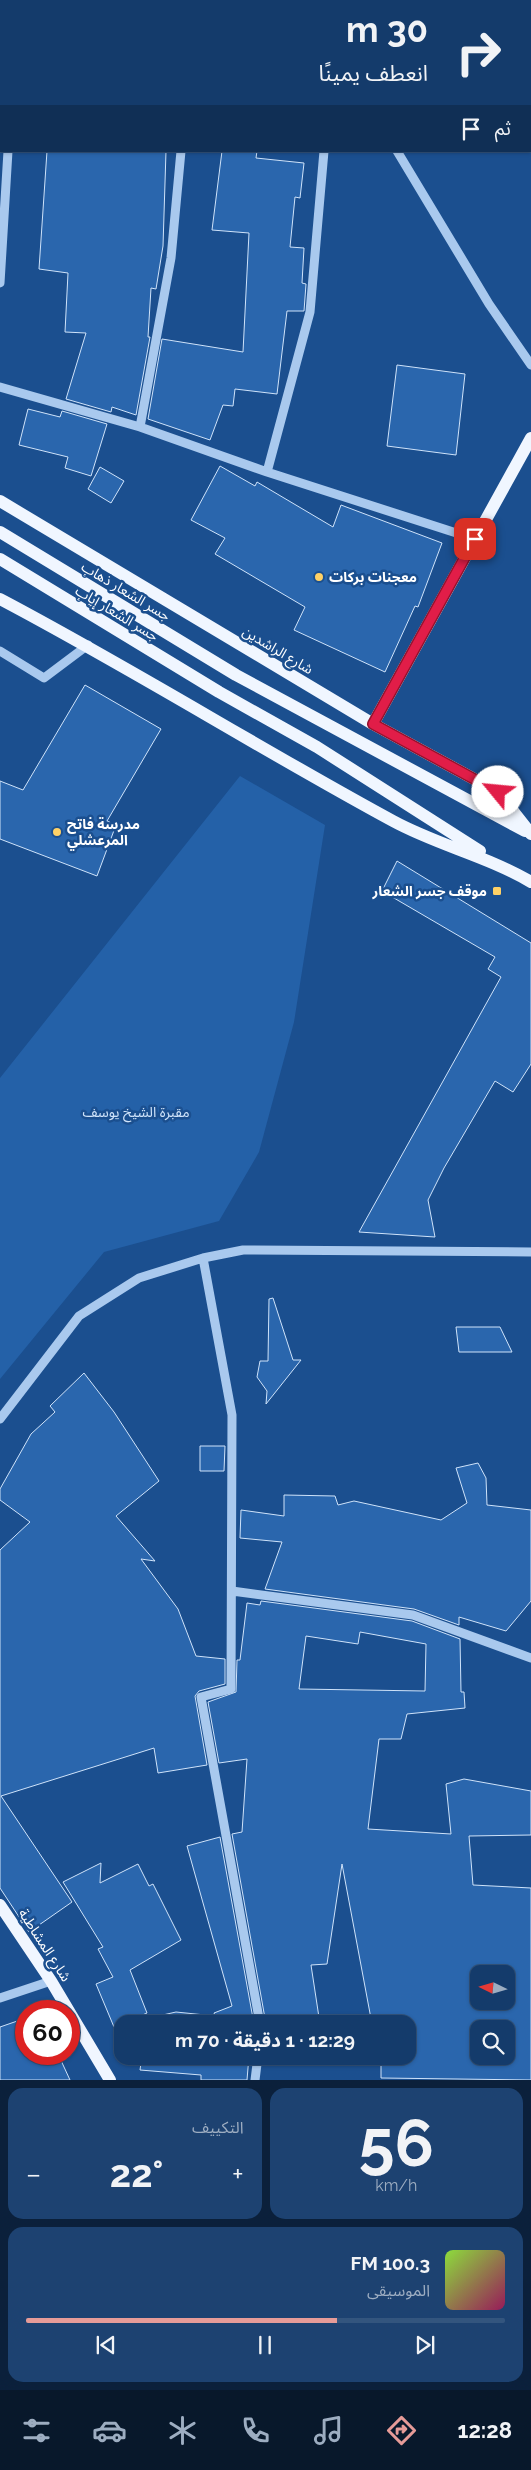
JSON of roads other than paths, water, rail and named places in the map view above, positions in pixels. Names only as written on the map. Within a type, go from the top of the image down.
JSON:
[{"type":"main road","points":[[373,724],[531,438]]},
{"type":"main road","name":"شارع الراشدين","points":[[0,501],[373,724],[498,792],[530,834]]},
{"type":"main road","name":"جسر الشعار ذهاب","points":[[0,532],[236,675],[530,834]]},
{"type":"main road","name":"جسر الشعار إياب","points":[[0,559],[219,692],[317,747],[510,870]]},
{"type":"main road","points":[[0,599],[88,645],[394,822],[510,870],[531,882]]},
{"type":"main road","name":"شارع المشاطية","points":[[2,1912],[51,1981],[110,2080]]},
{"type":"street","points":[[0,282],[8,152]]},
{"type":"street","points":[[140,427],[171,258],[181,152]]},
{"type":"street","points":[[267,472],[310,312],[324,152]]},
{"type":"street","points":[[398,152],[488,304],[531,365]]},
{"type":"street","points":[[0,387],[140,427],[267,472],[475,539]]},
{"type":"street","points":[[0,651],[44,678],[88,645]]},
{"type":"street","points":[[0,1419],[79,1316],[139,1278],[203,1258],[243,1250],[531,1252]]},
{"type":"street","points":[[203,1258],[232,1415],[232,1591],[231,1689],[201,1697],[258,2015]]},
{"type":"street","points":[[232,1591],[413,1615],[531,1658]]},
{"type":"street","points":[[0,1998],[51,1981]]},
{"type":"street","points":[[255,2080],[257,2065]]},
{"type":"place","name":"معجنات بركات","points":[[319,577]]},
{"type":"place","name":"مدرسة فاتح المرعشلي","points":[[57,832]]},
{"type":"place","name":"موقف جسر الشعار","points":[[497,891]]},
{"type":"park label","name":"مقبرة الشيخ يوسف","points":[[136,1112]]}]
